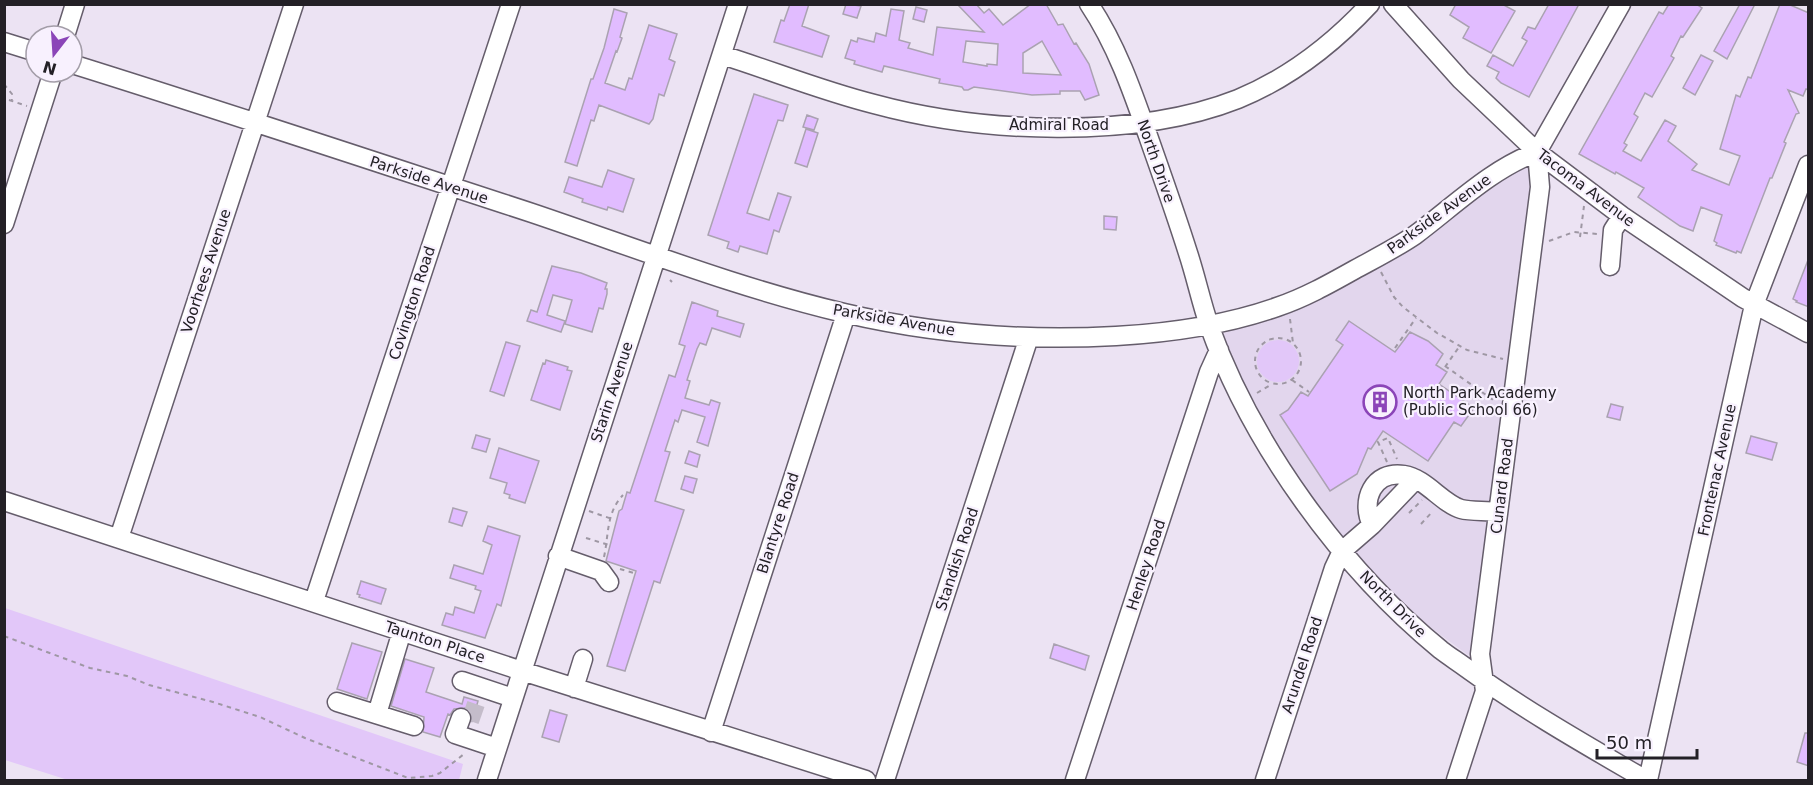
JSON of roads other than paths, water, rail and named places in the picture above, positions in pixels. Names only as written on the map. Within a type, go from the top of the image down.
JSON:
[{"type":"street","points":[[69,24],[75,4]]},
{"type":"street","name":"Voorhees Avenue","points":[[118,538],[294,4]]},
{"type":"street","name":"Covington Road","points":[[314,601],[511,4]]},
{"type":"street","name":"Starin Avenue","points":[[487,780],[738,4]]},
{"type":"street","name":"North Drive","points":[[1089,4],[1118,55],[1219,350],[1251,417],[1295,488],[1342,551],[1378,591],[1442,651],[1573,738],[1647,780]]},
{"type":"street","name":"Admiral Road","points":[[722,55],[864,101],[945,118],[1038,126],[1078,127],[1143,123],[1206,110],[1238,99],[1269,84],[1322,51],[1370,4]]},
{"type":"street","name":"Tacoma Avenue","points":[[1393,4],[1461,80],[1537,152],[1622,216],[1754,305],[1809,333]]},
{"type":"street","points":[[1537,152],[1621,4]]},
{"type":"street","points":[[4,42],[24,48]]},
{"type":"street","name":"Parkside Avenue","points":[[84,68],[798,301],[846,314],[934,329],[1029,337],[1087,338],[1145,334],[1255,314],[1311,294],[1410,238],[1512,162],[1537,152]]},
{"type":"street","points":[[4,224],[49,84]]},
{"type":"street","name":"Cunard Road","points":[[1456,780],[1485,692],[1480,654],[1540,187],[1537,152]]},
{"type":"street","name":"Frontenac Avenue","points":[[1647,780],[1754,305],[1809,165]]},
{"type":"street","points":[[1610,267],[1613,230],[1622,216]]},
{"type":"street","name":"Blantyre Road","points":[[711,732],[846,314]]},
{"type":"street","name":"Standish Road","points":[[885,780],[1029,337]]},
{"type":"street","name":"Henley Road","points":[[1075,780],[1209,372],[1219,350]]},
{"type":"street","points":[[1372,525],[1366,508],[1367,499],[1375,485],[1393,475],[1404,475],[1416,479],[1459,508],[1498,512]]},
{"type":"street","points":[[1342,551],[1372,525],[1416,479]]},
{"type":"street","name":"Taunton Place","points":[[4,501],[574,688],[866,780]]},
{"type":"street","name":"Arundel Road","points":[[1265,780],[1334,568],[1342,551]]},
{"type":"street","points":[[558,556],[601,571],[609,582]]},
{"type":"street","points":[[376,714],[402,631]]},
{"type":"street","points":[[574,688],[583,659]]},
{"type":"street","points":[[471,690],[513,698]]},
{"type":"street","points":[[337,702],[414,726]]},
{"type":"street","points":[[467,729],[497,748]]},
{"type":"tunnel","points":[[470,721],[477,701]]},
{"type":"place","name":"North Park Academy (Public School 66)","points":[[1380,402]]}]
